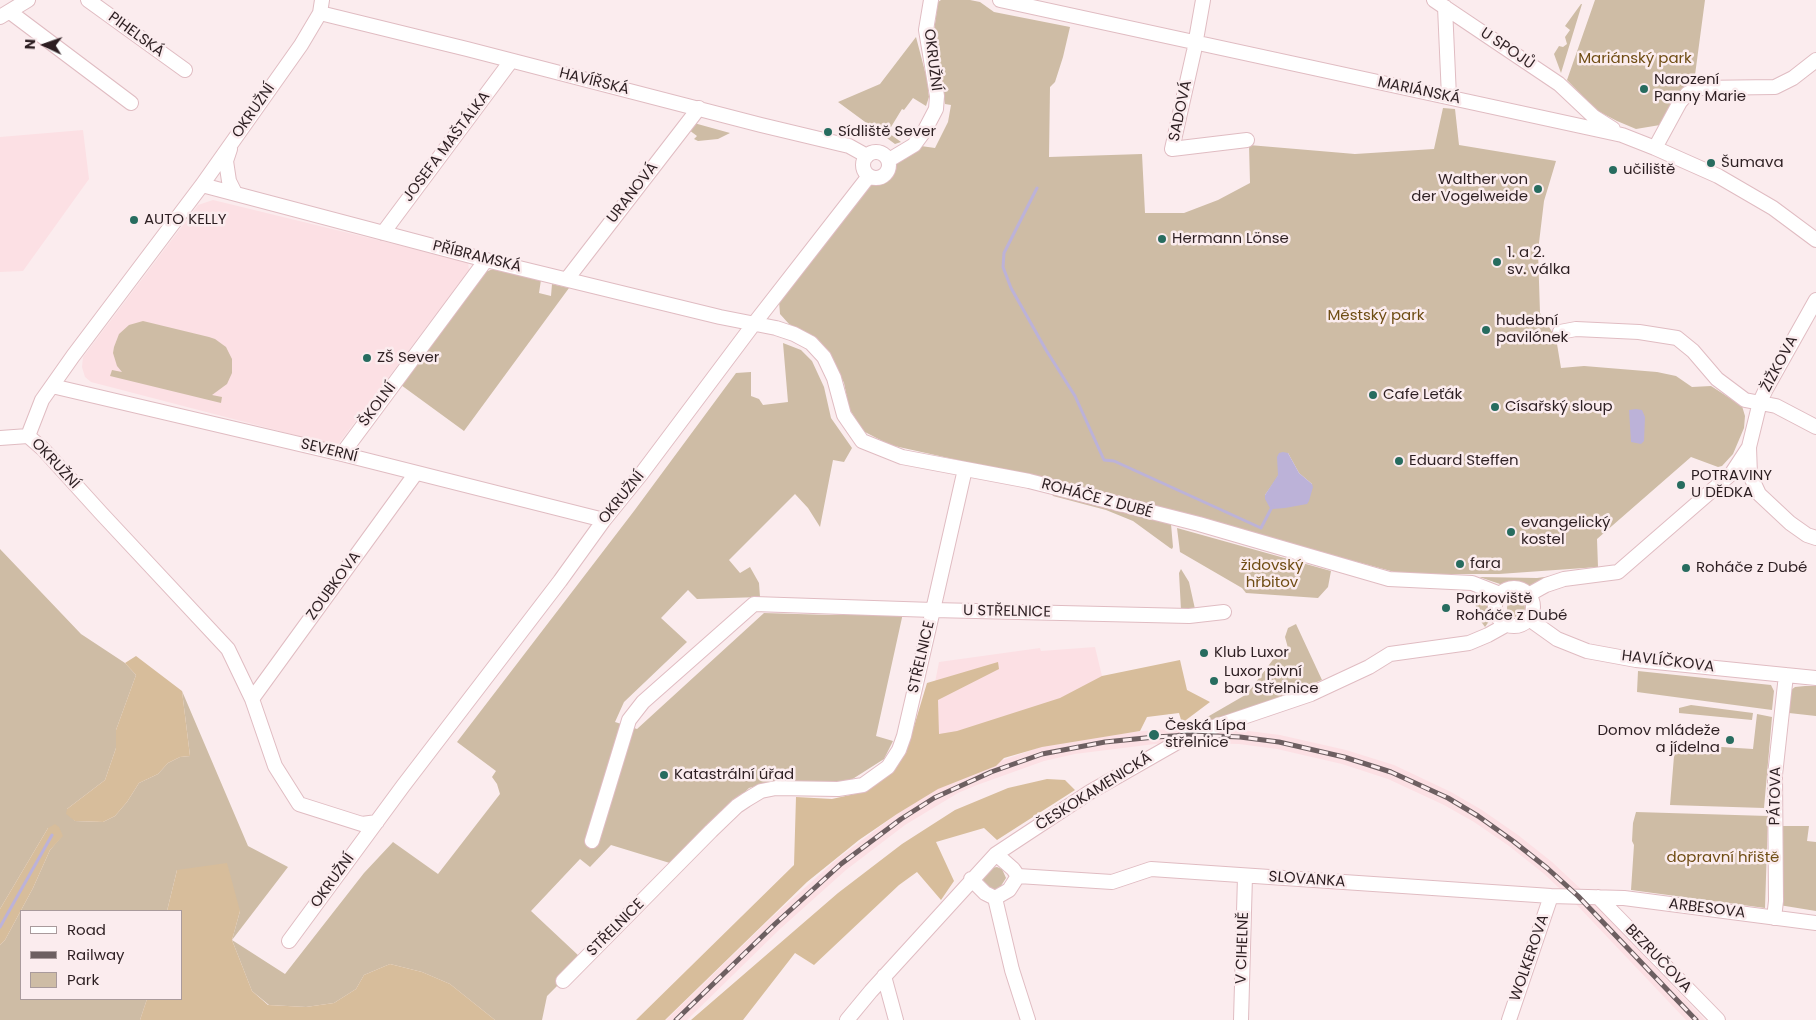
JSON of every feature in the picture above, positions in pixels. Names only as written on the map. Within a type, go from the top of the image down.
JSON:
[{"type":"street","points":[[28,0],[5,15],[131,102]]},
{"type":"street","name":"PIHELSKÁ","points":[[88,0],[184,70]]},
{"type":"street","name":"OKRUŽNÍ","points":[[289,941],[376,822],[753,325],[870,176],[877,178],[884,175],[889,169],[889,160],[914,145],[925,130],[936,109],[937,96],[926,30],[931,0]]},
{"type":"street","name":"MARIÁNSKÁ","points":[[1000,0],[1622,135],[1718,176],[1773,208],[1816,240]]},
{"type":"street","name":"SADOVÁ","points":[[1203,0],[1172,149],[1247,140]]},
{"type":"street","points":[[1439,4],[1449,97]]},
{"type":"street","name":"U SPOJŮ","points":[[1439,4],[1559,84],[1594,117],[1622,135]]},
{"type":"street","name":"OKRUŽNÍ","points":[[321,6],[301,45],[232,143],[42,400],[28,436],[43,449],[228,649],[252,699],[276,766],[299,804],[362,824],[376,822]]},
{"type":"street","name":"HAVÍŘSKÁ","points":[[321,6],[511,60],[849,146],[867,156]]},
{"type":"street","name":"JOSEFA MAŠTÁLKA","points":[[383,233],[511,60]]},
{"type":"street","points":[[1655,148],[1680,102],[1687,94],[1698,88],[1775,87],[1793,78],[1816,60]]},
{"type":"street","name":"URANOVÁ","points":[[566,279],[699,108]]},
{"type":"street","points":[[232,143],[226,161],[229,182],[235,193]]},
{"type":"street","points":[[870,176],[866,173],[863,164],[867,156],[871,153],[882,153],[889,160]]},
{"type":"street","name":"PŘÍBRAMSKÁ","points":[[202,185],[486,260],[753,325]]},
{"type":"street","name":"ŠKOLNÍ","points":[[342,454],[486,260]]},
{"type":"street","name":"ŽIŽKOVA","points":[[1760,402],[1778,365],[1816,300]]},
{"type":"street","name":"ROHÁČE Z DUBÉ","points":[[753,325],[776,328],[794,334],[811,343],[824,357],[834,378],[844,415],[862,441],[902,458],[1029,481],[1199,524],[1390,579],[1472,583],[1500,594],[1514,588],[1528,595]]},
{"type":"street","points":[[1560,332],[1576,329],[1639,332],[1677,338],[1693,351],[1716,380],[1745,400],[1776,406],[1816,428]]},
{"type":"street","name":"SEVERNÍ","points":[[52,386],[342,454],[604,520]]},
{"type":"street","points":[[1760,402],[1749,447],[1750,475],[1759,494],[1774,510],[1807,535],[1816,538]]},
{"type":"street","points":[[0,438],[28,436]]},
{"type":"street","points":[[1500,594],[1495,603],[1502,620],[1518,626],[1529,619],[1533,606],[1528,595],[1546,585],[1564,579],[1618,572],[1728,477],[1749,447]]},
{"type":"street","points":[[933,610],[965,469]]},
{"type":"street","name":"ZOUBKOVA","points":[[252,699],[416,473]]},
{"type":"street","points":[[1728,477],[1750,475]]},
{"type":"street","name":"STŘELNICE","points":[[563,980],[711,831],[742,803],[762,791],[776,788],[838,789],[863,785],[888,767],[899,750],[904,736],[933,610],[754,604],[643,702],[629,720],[592,841]]},
{"type":"street","name":"U STŘELNICE","points":[[933,610],[1189,616],[1224,612]]},
{"type":"street","name":"HAVLÍČKOVA","points":[[1529,619],[1557,638],[1587,651],[1636,660],[1816,678]]},
{"type":"street","name":"ČESKOKAMENICKÁ","points":[[847,1020],[884,976],[996,854],[1090,792],[1190,735],[1311,694],[1393,653],[1460,644],[1488,635],[1502,620]]},
{"type":"street","name":"PÁTOVA","points":[[1774,918],[1776,901],[1775,775],[1786,675]]},
{"type":"street","points":[[995,898],[1009,890],[1018,876],[996,854]]},
{"type":"street","name":"SLOVANKA","points":[[1018,876],[1112,882],[1151,869],[1551,896],[1598,897]]},
{"type":"street","name":"V CIHELNĚ","points":[[1241,1020],[1245,876]]},
{"type":"street","points":[[971,880],[985,893],[995,898]]},
{"type":"street","name":"WOLKEROVA","points":[[1510,1020],[1551,896]]},
{"type":"street","name":"ARBESOVA","points":[[1598,897],[1624,898],[1816,924]]},
{"type":"street","name":"BEZRUČOVA","points":[[1598,897],[1718,1020]]},
{"type":"street","points":[[995,898],[1012,970],[1028,1020]]},
{"type":"street","points":[[884,976],[896,1020]]},
{"type":"shaded area","points":[[83,130],[89,179],[23,271],[0,272],[0,137]]},
{"type":"shaded area","name":"ZŠ Sever","points":[[213,200],[468,262],[469,270],[337,446],[91,382],[85,377],[82,367],[83,357],[198,205]]},
{"type":"shaded area","points":[[1629,410],[1642,410],[1645,417],[1644,441],[1641,444],[1631,442]]},
{"type":"shaded area","points":[[1279,453],[1288,453],[1299,473],[1313,487],[1307,504],[1273,509],[1270,508],[1265,495],[1278,475],[1277,457]]},
{"type":"shaded area","points":[[1095,647],[1102,676],[1102,705],[928,767],[929,713],[939,662],[1040,648],[1041,651]]},
{"type":"shaded area","points":[[136,656],[182,691],[190,756],[180,757],[168,763],[158,774],[139,783],[115,816],[103,822],[75,821],[66,814],[67,809],[105,780],[116,748],[116,730],[136,675],[125,663]]},
{"type":"shaded area","points":[[1180,660],[1187,690],[1210,702],[1182,723],[1179,713],[1147,717],[1140,731],[1042,747],[1004,758],[996,766],[938,789],[859,840],[807,882],[665,1020],[636,1020],[794,865],[796,797],[832,799],[859,793],[892,771],[906,753],[927,683],[998,662],[999,669],[938,700],[939,734],[957,731],[1060,698],[1102,676]]},
{"type":"shaded area","points":[[1190,728],[1241,730],[1280,735],[1346,750],[1394,765],[1451,792],[1482,810],[1552,862],[1583,891],[1705,1020],[1686,1020],[1573,901],[1543,873],[1509,846],[1474,822],[1444,805],[1388,779],[1342,764],[1277,749],[1239,744],[1190,743],[1155,744],[1075,754],[1044,761],[958,793],[905,825],[846,870],[780,929],[687,1020],[666,1020],[770,919],[837,859],[898,813],[931,792],[972,771],[1040,747],[1104,735]]},
{"type":"shaded area","points":[[1047,779],[1065,780],[1075,790],[997,840],[984,828],[936,842],[954,881],[941,900],[917,872],[899,885],[814,965],[795,953],[743,1020],[691,1020],[838,893],[902,844],[955,810],[1008,788]]},
{"type":"shaded area","points":[[55,824],[59,827],[63,836],[50,850],[33,888],[5,940],[0,945],[0,909],[48,828]]},
{"type":"shaded area","points":[[227,863],[240,911],[232,940],[252,991],[268,1005],[306,1007],[334,1003],[356,989],[364,975],[390,964],[422,972],[450,984],[495,1020],[140,1020],[147,1000],[182,1000],[182,910],[167,910],[177,870]]},
{"type":"green space","name":"Městský park","points":[[941,0],[970,0],[980,2],[994,12],[1070,27],[1055,82],[1050,87],[1049,157],[1142,154],[1145,213],[1184,213],[1218,200],[1250,183],[1249,145],[1355,154],[1434,149],[1443,108],[1455,109],[1459,145],[1556,161],[1544,201],[1538,251],[1540,313],[1556,338],[1561,368],[1584,366],[1657,372],[1676,376],[1692,387],[1711,386],[1742,406],[1745,416],[1744,428],[1733,454],[1722,466],[1718,467],[1691,457],[1597,539],[1598,567],[1499,574],[1402,574],[1074,486],[890,445],[863,431],[849,408],[844,383],[831,356],[817,339],[789,324],[780,314],[779,301],[869,176],[877,178],[885,175],[889,169],[889,160],[914,145],[935,148],[948,122],[951,105],[945,104],[933,38],[938,2]],"holes":[[[1288,453],[1299,473],[1312,484],[1265,495],[1277,478]]]},
{"type":"green space","name":"Mariánský park","points":[[1595,0],[1705,0],[1695,75],[1690,83],[1686,84],[1660,125],[1636,129],[1617,121],[1596,110],[1567,80]]},
{"type":"green space","points":[[1581,4],[1561,73],[1554,54],[1559,46],[1563,47],[1567,44],[1565,37],[1570,30],[1565,26]]},
{"type":"green space","points":[[916,37],[927,79],[929,97],[926,106],[913,98],[904,110],[902,109],[891,127],[889,126],[886,131],[901,142],[895,144],[838,102],[880,84]]},
{"type":"green space","points":[[694,123],[730,133],[718,139],[698,141],[694,139],[697,136],[689,130]]},
{"type":"green space","points":[[496,268],[541,280],[539,293],[551,296],[552,284],[569,288],[464,431],[401,385],[485,272]]},
{"type":"green space","points":[[143,321],[209,337],[226,347],[232,359],[232,373],[227,384],[212,395],[222,397],[221,403],[110,376],[112,370],[122,372],[117,366],[113,353],[119,334],[129,325]]},
{"type":"green space","points":[[783,343],[801,350],[812,361],[824,387],[831,418],[852,448],[844,462],[833,460],[820,527],[808,508],[795,494],[729,560],[740,573],[750,567],[759,583],[760,597],[697,599],[688,590],[661,618],[687,642],[624,702],[615,722],[637,729],[764,613],[830,615],[903,613],[876,736],[893,741],[884,759],[851,780],[829,784],[778,780],[749,788],[673,864],[611,845],[590,867],[580,859],[531,911],[579,956],[559,984],[547,996],[542,1020],[495,1020],[450,984],[422,972],[390,964],[364,975],[356,989],[334,1003],[306,1007],[269,1005],[252,991],[232,940],[285,974],[364,873],[393,842],[438,874],[500,794],[497,784],[492,777],[496,771],[457,742],[634,511],[736,373],[751,372],[751,396],[759,399],[763,405],[788,402]]},
{"type":"green space","points":[[1052,494],[1104,505],[1171,524],[1173,547],[1172,549],[1170,548],[1133,521],[1106,510],[1053,496]]},
{"type":"green space","name":"židovský hřbitov","points":[[1177,528],[1331,571],[1328,587],[1318,598],[1246,593],[1242,588],[1180,552]]},
{"type":"green space","points":[[0,549],[81,634],[125,663],[136,675],[116,730],[116,748],[105,780],[67,809],[75,821],[103,822],[115,816],[139,783],[158,774],[168,763],[180,757],[190,756],[182,691],[248,846],[288,867],[232,940],[240,911],[177,870],[167,910],[21,910],[50,850],[62,836],[48,828],[0,909]]},
{"type":"green space","points":[[1181,569],[1189,582],[1195,609],[1181,610],[1179,573]]},
{"type":"green space","points":[[1560,575],[1530,587],[1506,586],[1479,577],[1537,578]]},
{"type":"green space","points":[[1474,590],[1488,598],[1492,605],[1492,617],[1485,627],[1477,616]]},
{"type":"green space","points":[[1512,599],[1520,599],[1525,604],[1523,615],[1512,617],[1507,612],[1507,604]]},
{"type":"green space","points":[[1296,624],[1322,680],[1192,731],[1190,727],[1247,694],[1281,649],[1288,648],[1285,637],[1288,628]]},
{"type":"green space","points":[[1638,671],[1771,685],[1774,691],[1772,710],[1637,692]]},
{"type":"green space","points":[[1816,686],[1816,716],[1789,713],[1791,690],[1795,687]]},
{"type":"green space","points":[[1691,705],[1753,713],[1752,720],[1679,713],[1679,708]]},
{"type":"green space","points":[[1757,714],[1772,717],[1764,808],[1670,805],[1675,744],[1753,749]]},
{"type":"green space","name":"dopravní hřiště","points":[[1636,812],[1768,816],[1765,908],[1631,890],[1634,845],[1632,841],[1633,823]]},
{"type":"green space","points":[[1779,826],[1809,826],[1807,841],[1816,842],[1816,911],[1779,905]]},
{"type":"green space","points":[[997,867],[1002,869],[1006,878],[999,889],[994,892],[988,891],[982,881],[991,868]]},
{"type":"green space","points":[[20,912],[20,1000],[147,1000],[140,1020],[0,1020],[0,945],[5,940]]},
{"type":"waterway","points":[[1037,188],[1004,253],[1003,267],[1011,288],[1075,396],[1104,460],[1114,461],[1261,528],[1273,505]]},
{"type":"waterway","points":[[0,927],[52,835]]},
{"type":"railway","points":[[676,1020],[775,924],[841,864],[901,819],[934,798],[991,772],[1042,754],[1105,742],[1190,735],[1240,737],[1279,742],[1344,757],[1391,772],[1448,798],[1478,816],[1547,868],[1578,896],[1696,1020]]},
{"type":"place","name":"Narození Panny Marie","points":[[1644,89]]},
{"type":"place","name":"Sídliště Sever","points":[[828,132]]},
{"type":"place","name":"Šumava","points":[[1711,163]]},
{"type":"place","name":"učiliště","points":[[1613,170]]},
{"type":"place","name":"Walther von der Vogelweide","points":[[1538,189]]},
{"type":"place","name":"AUTO KELLY","points":[[134,220]]},
{"type":"place","name":"Hermann Lönse","points":[[1162,239]]},
{"type":"place","name":"1. a 2. sv. válka","points":[[1497,262]]},
{"type":"place","name":"hudební pavilónek","points":[[1486,330]]},
{"type":"place","name":"ZŠ Sever","points":[[367,358]]},
{"type":"place","name":"Cafe Leťák","points":[[1373,395]]},
{"type":"place","name":"Císařský sloup","points":[[1495,407]]},
{"type":"place","name":"Eduard Steffen","points":[[1399,461]]},
{"type":"place","name":"POTRAVINY U DĚDKA","points":[[1681,485]]},
{"type":"place","name":"evangelický kostel","points":[[1511,532]]},
{"type":"place","name":"fara","points":[[1460,564]]},
{"type":"place","name":"Roháče z Dubé","points":[[1686,568]]},
{"type":"place","name":"Parkoviště Roháče z Dubé","points":[[1446,608]]},
{"type":"place","name":"Klub Luxor","points":[[1204,653]]},
{"type":"place","name":"Luxor pivní bar Střelnice","points":[[1214,681]]},
{"type":"place","name":"Česká Lípa střelnice","points":[[1154,735]]},
{"type":"place","name":"Domov mládeže a jídelna","points":[[1730,740]]},
{"type":"place","name":"Katastrální úřad","points":[[664,775]]}]
